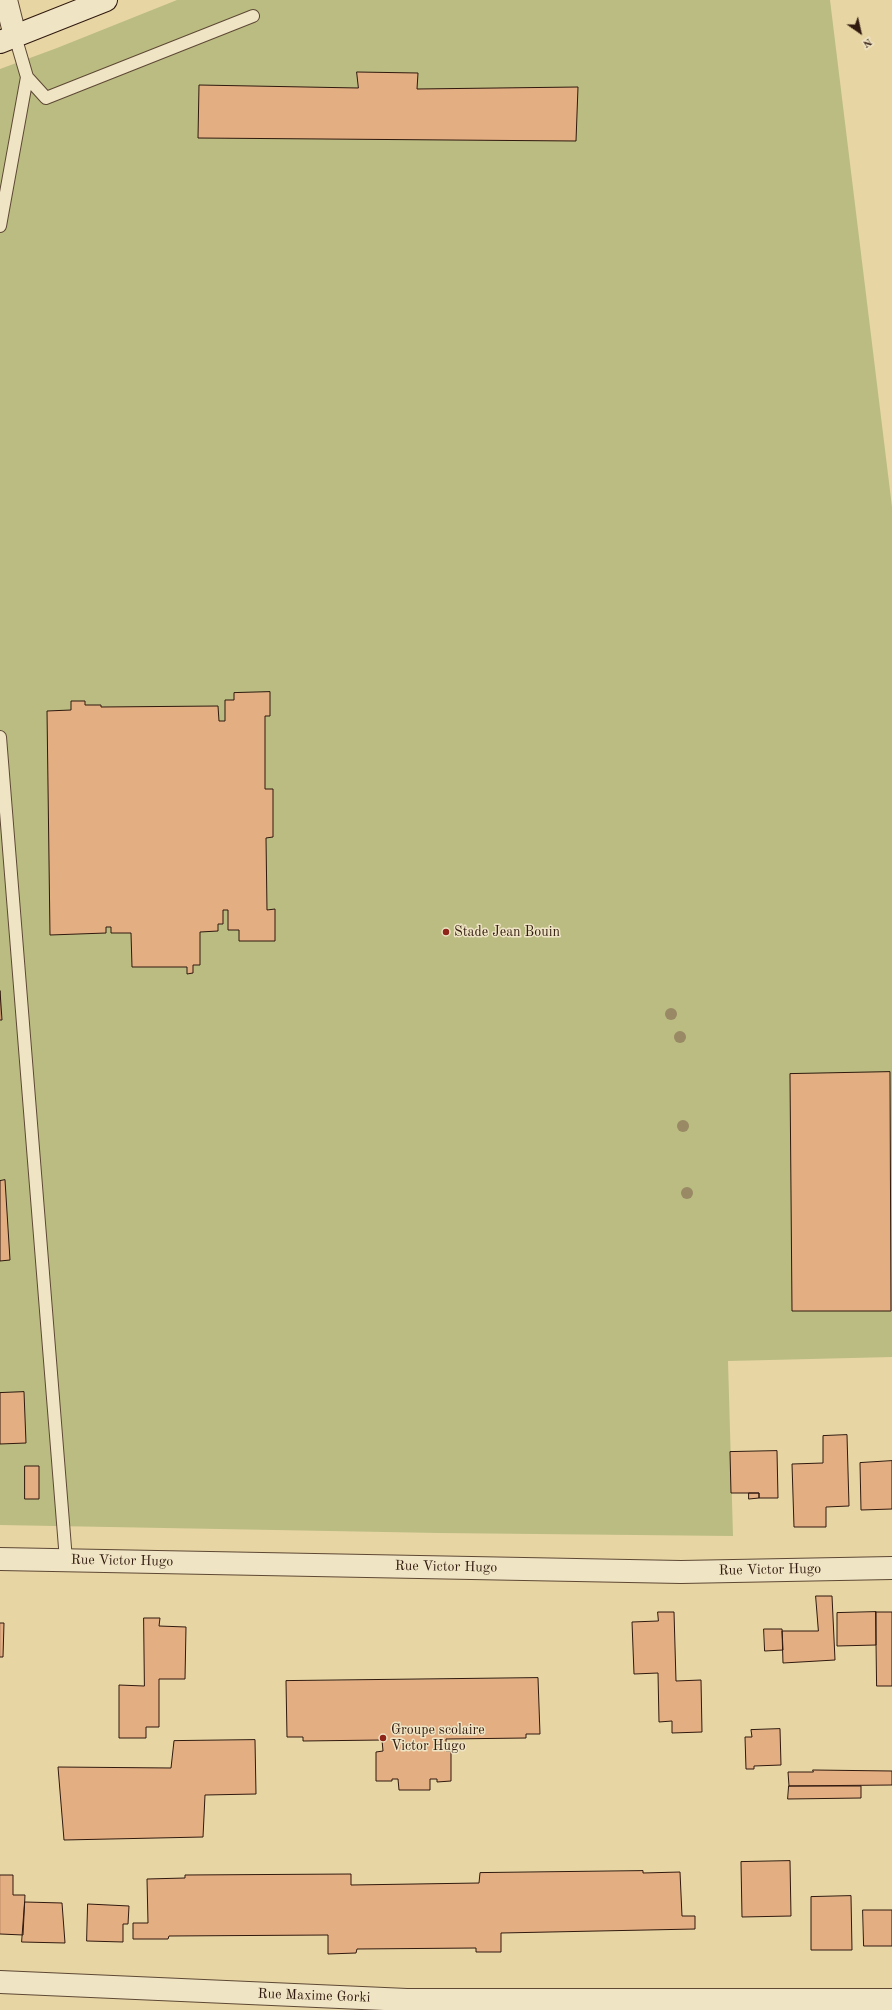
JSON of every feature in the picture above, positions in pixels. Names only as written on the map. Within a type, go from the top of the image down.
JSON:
[{"type":"street","points":[[6,0],[8,39],[106,0]]},
{"type":"street","name":"Rue Victor Hugo","points":[[0,1559],[681,1572],[892,1568]]},
{"type":"street","name":"Rue Maxime Gorki","points":[[0,1982],[406,2005],[892,2000]]},
{"type":"lane","points":[[8,39],[27,77],[46,98],[253,16]]},
{"type":"lane","points":[[0,226],[27,77]]},
{"type":"lane","points":[[0,736],[66,1560]]},
{"type":"green space","name":"Stade Jean Bouin","points":[[177,0],[830,0],[892,507],[892,1357],[728,1361],[733,1536],[440,1533],[0,1525],[0,69]]},
{"type":"building","points":[[357,72],[418,73],[417,89],[578,87],[576,141],[198,138],[199,85],[358,88]]},
{"type":"building","points":[[270,692],[270,716],[265,716],[265,789],[273,789],[273,837],[266,838],[267,910],[275,909],[275,941],[239,941],[239,930],[228,930],[228,910],[223,910],[223,924],[218,924],[218,931],[200,932],[200,965],[193,965],[193,973],[187,974],[187,967],[132,967],[131,933],[111,933],[111,927],[106,927],[106,933],[50,935],[47,711],[71,710],[71,701],[85,701],[85,705],[101,705],[101,707],[218,706],[219,721],[225,721],[225,700],[234,700],[234,693]]},
{"type":"building","points":[[0,991],[2,1020],[0,1020]]},
{"type":"building","points":[[890,1072],[891,1311],[792,1311],[790,1074]]},
{"type":"building","points":[[5,1180],[10,1260],[0,1261],[0,1181]]},
{"type":"building","points":[[24,1392],[26,1443],[0,1444],[0,1393]]},
{"type":"building","points":[[847,1435],[849,1506],[826,1507],[826,1527],[794,1527],[792,1464],[823,1463],[823,1436]]},
{"type":"building","points":[[777,1451],[778,1498],[759,1498],[759,1493],[731,1493],[730,1452]]},
{"type":"building","points":[[892,1461],[892,1509],[861,1510],[860,1463]]},
{"type":"building","points":[[25,1466],[39,1466],[39,1499],[25,1499]]},
{"type":"building","points":[[749,1493],[759,1493],[759,1498],[749,1499]]},
{"type":"building","points":[[816,1596],[832,1596],[835,1660],[783,1663],[782,1631],[818,1631]]},
{"type":"building","points":[[658,1612],[674,1612],[676,1681],[701,1680],[702,1732],[672,1733],[672,1721],[659,1722],[658,1673],[634,1674],[632,1622],[658,1621]]},
{"type":"building","points":[[876,1612],[876,1645],[837,1646],[837,1613]]},
{"type":"building","points":[[876,1612],[892,1612],[892,1686],[877,1686]]},
{"type":"building","points":[[144,1618],[160,1618],[159,1626],[186,1627],[185,1679],[159,1679],[159,1727],[146,1727],[146,1738],[119,1738],[119,1685],[144,1686]]},
{"type":"building","points":[[0,1623],[4,1623],[3,1657],[0,1657]]},
{"type":"building","points":[[764,1629],[782,1629],[783,1650],[765,1651]]},
{"type":"building","points":[[538,1678],[540,1734],[526,1734],[526,1738],[446,1739],[446,1751],[451,1751],[451,1781],[437,1782],[437,1779],[430,1779],[430,1790],[399,1790],[398,1779],[392,1779],[392,1781],[376,1781],[376,1752],[383,1751],[382,1740],[303,1741],[303,1737],[287,1737],[286,1681]]},
{"type":"building","points":[[780,1729],[781,1765],[754,1766],[754,1769],[746,1769],[745,1737],[752,1737],[751,1730]]},
{"type":"building","points":[[255,1740],[256,1794],[205,1795],[203,1837],[64,1840],[58,1767],[171,1768],[174,1741]]},
{"type":"building","points":[[813,1770],[892,1771],[892,1785],[789,1786],[788,1772],[813,1772]]},
{"type":"building","points":[[789,1786],[861,1786],[861,1798],[788,1799]]},
{"type":"building","points":[[790,1861],[791,1916],[742,1917],[741,1862]]},
{"type":"building","points":[[643,1871],[643,1873],[680,1872],[682,1916],[695,1916],[695,1929],[501,1933],[501,1952],[476,1952],[476,1948],[357,1949],[356,1953],[328,1954],[328,1935],[169,1936],[168,1939],[133,1939],[133,1923],[148,1923],[147,1879],[185,1878],[185,1875],[351,1874],[351,1885],[479,1883],[480,1873]]},
{"type":"building","points":[[0,1875],[13,1875],[13,1895],[25,1895],[23,1935],[0,1934]]},
{"type":"building","points":[[851,1896],[852,1950],[811,1950],[811,1897]]},
{"type":"building","points":[[25,1902],[62,1903],[65,1943],[22,1942]]},
{"type":"building","points":[[88,1904],[129,1906],[128,1924],[123,1924],[123,1942],[87,1941]]},
{"type":"building","points":[[863,1910],[892,1910],[892,1946],[864,1946]]},
{"type":"place","name":"Stade Jean Bouin","points":[[446,932]]},
{"type":"place","name":"Groupe scolaire Victor Hugo","points":[[383,1738]]}]
